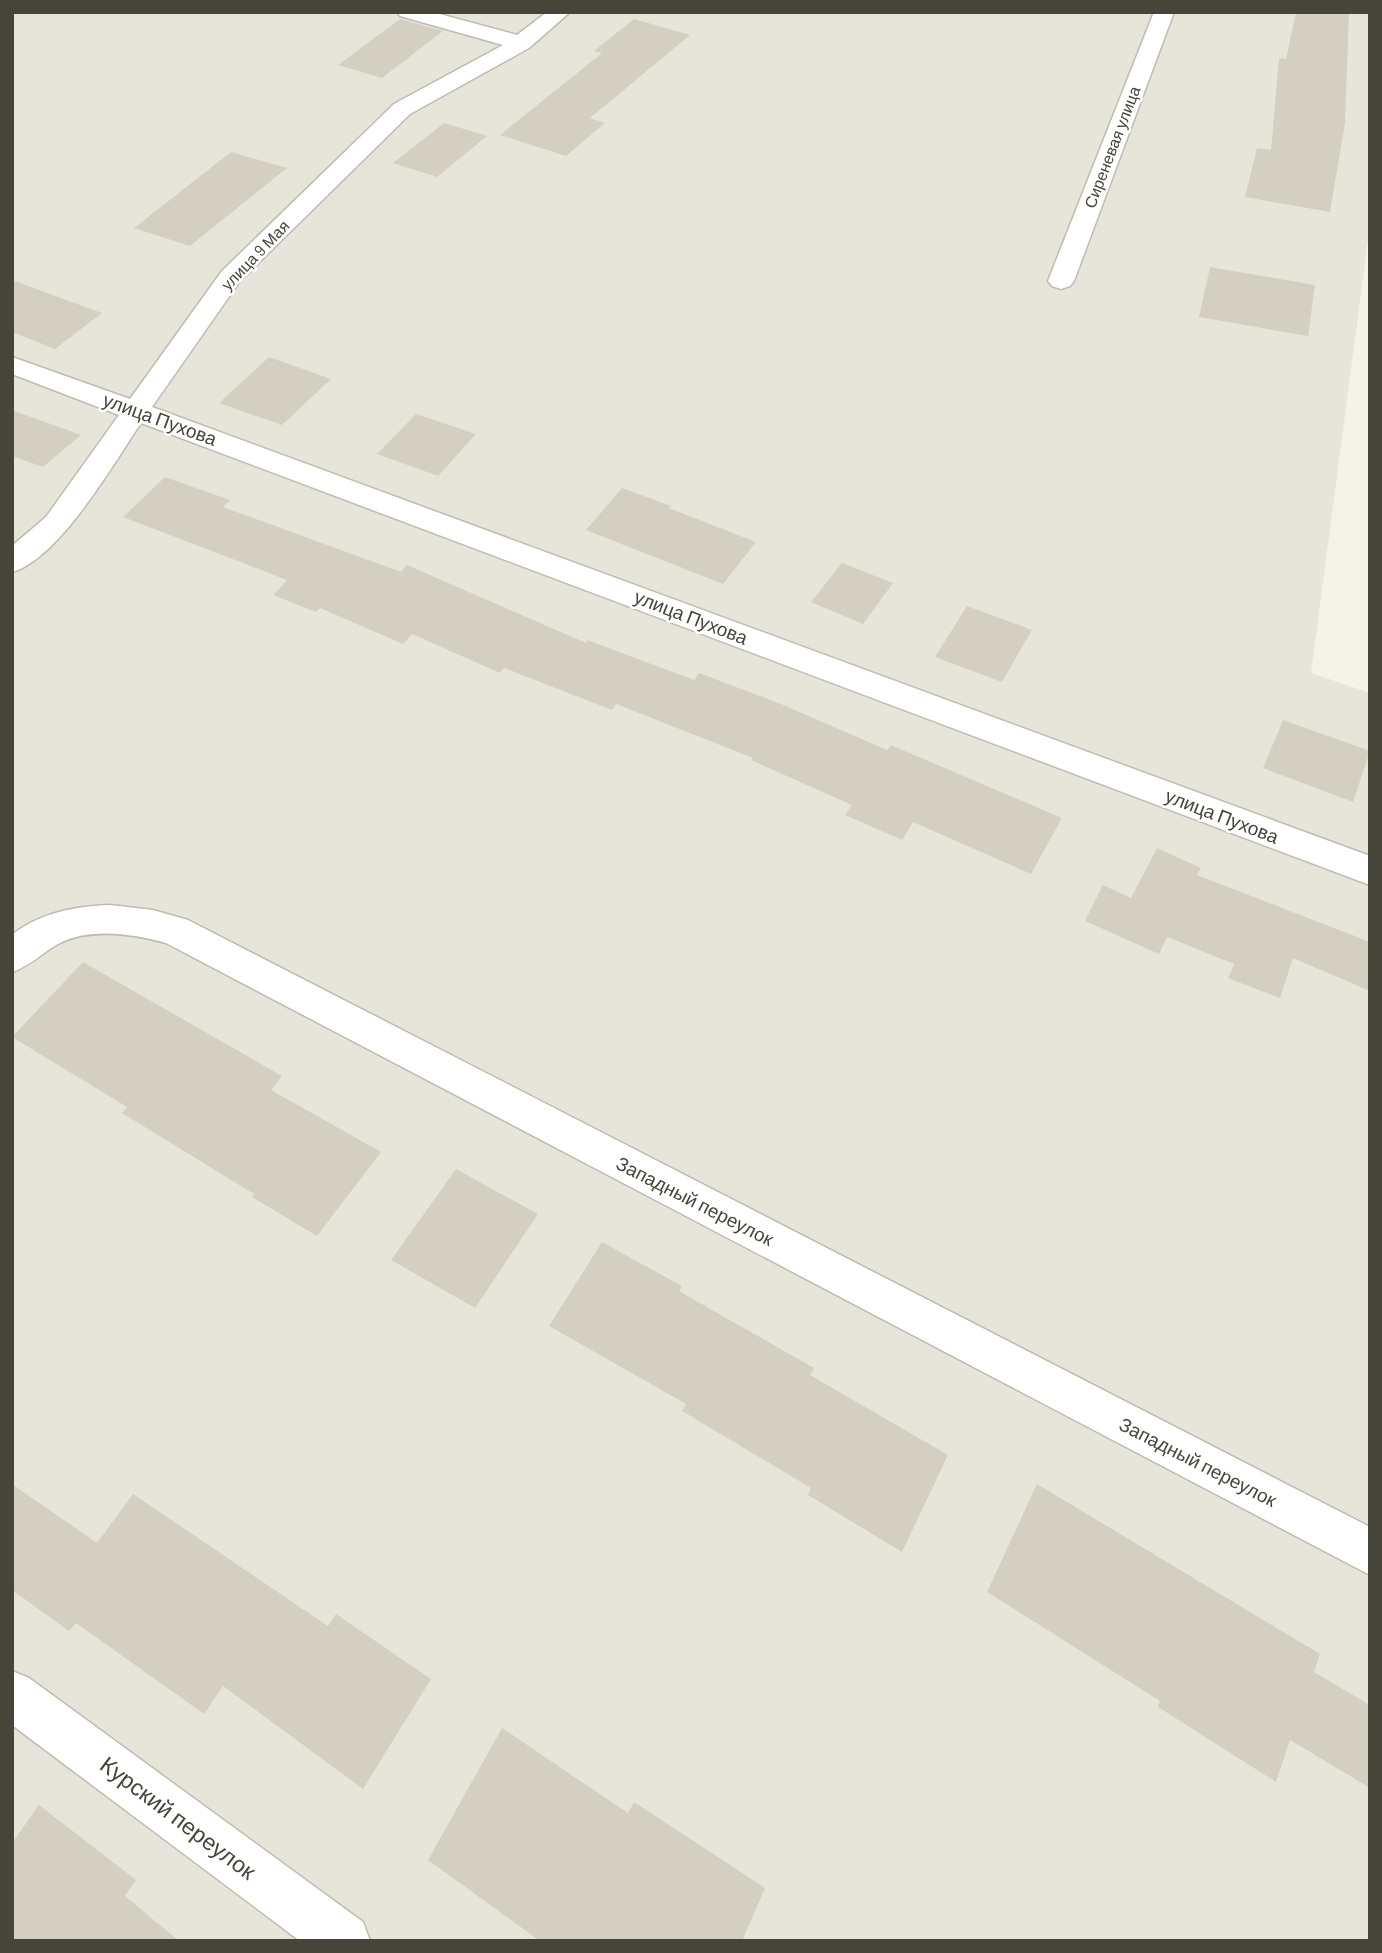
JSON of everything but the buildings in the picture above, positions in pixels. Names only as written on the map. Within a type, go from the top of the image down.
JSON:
[{"type":"street","points":[[407,12],[521,43]]},
{"type":"street","name":"улица 9 Мая","points":[[12,562],[55,524],[231,276],[402,109],[521,43],[560,12]]},
{"type":"street","name":"Сиреневая улица","points":[[1061,281],[1164,12]]},
{"type":"street","name":"улица Пухова","points":[[12,365],[1370,871]]},
{"type":"street","name":"Западный переулок","points":[[12,957],[31,940],[52,929],[96,918],[129,919],[175,931],[1370,1552]]},
{"type":"street","name":"Курский переулок","points":[[12,1695],[344,1941]]},
{"type":"shaded area","points":[[12,12],[1370,12],[1370,225],[1311,673],[1370,693],[1370,1941],[12,1941]]}]
